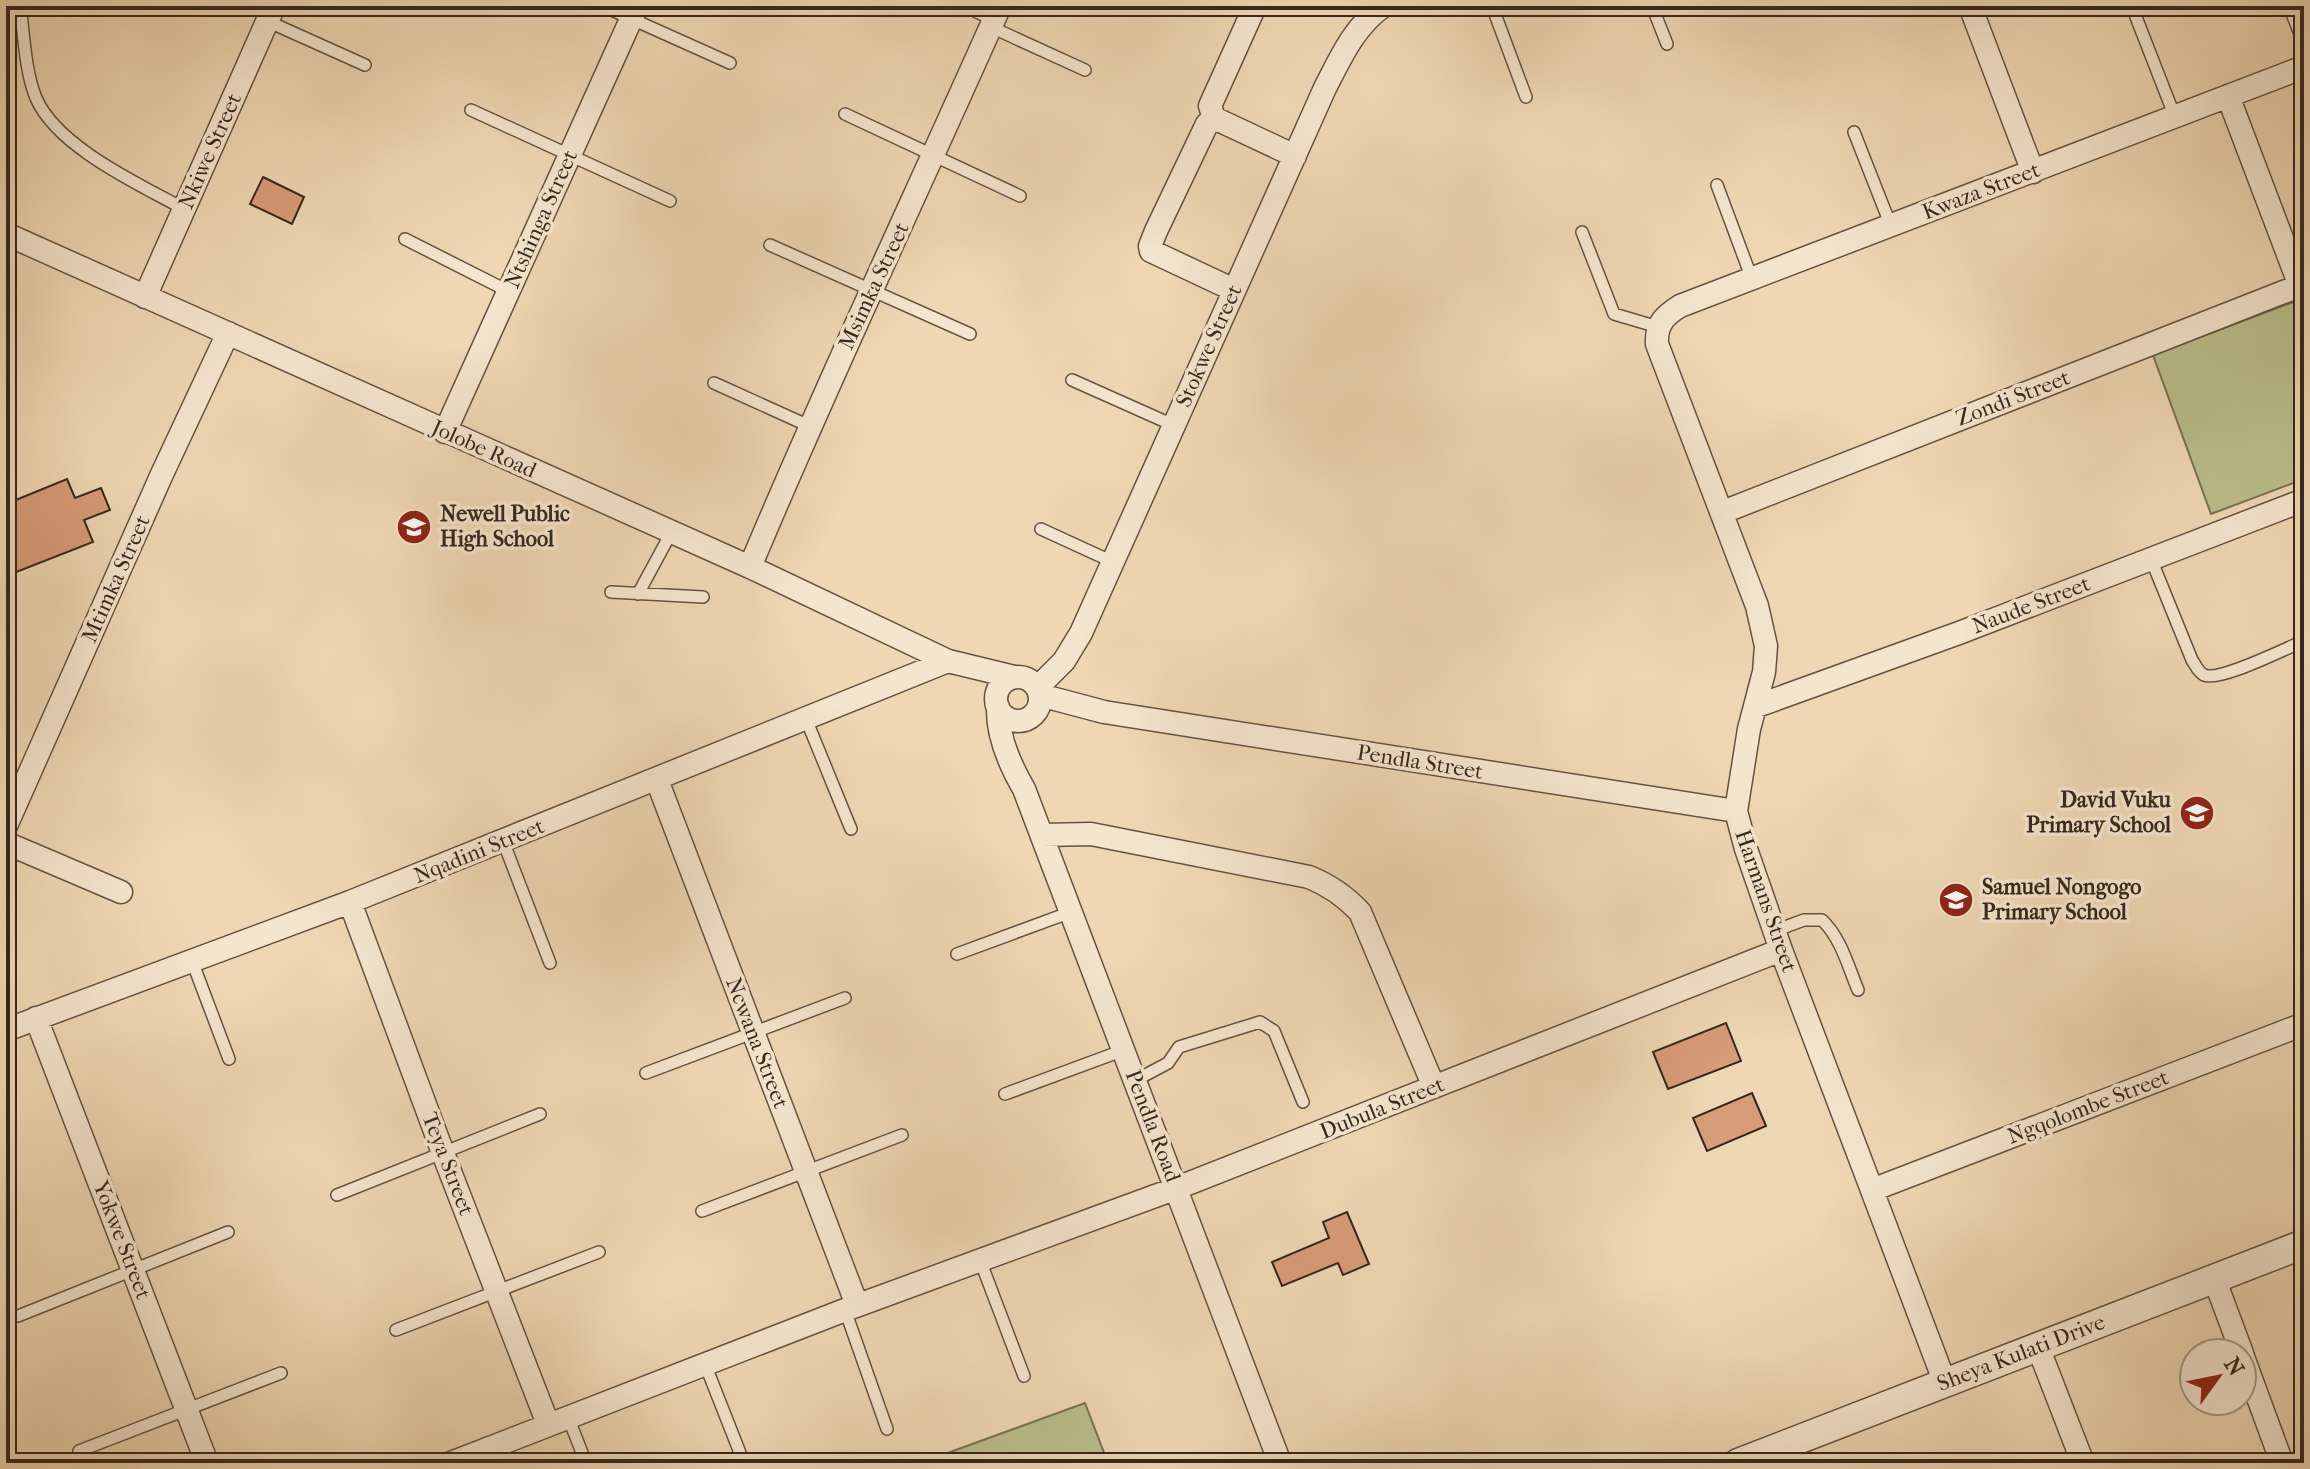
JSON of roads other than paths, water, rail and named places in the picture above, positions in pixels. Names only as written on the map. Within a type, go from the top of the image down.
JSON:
[{"type":"street","points":[[1255,6],[1210,106],[1214,118],[1295,156]]},
{"type":"street","name":"Stokwe Street","points":[[1035,703],[1081,633],[1325,88],[1350,40],[1364,21],[1383,6]]},
{"type":"street","points":[[1970,6],[2033,172]]},
{"type":"street","name":"Ntshinga Street","points":[[445,432],[634,12]]},
{"type":"street","name":"Nkiwe Street","points":[[145,297],[271,14]]},
{"type":"street","name":"Msimka Street","points":[[750,567],[809,426],[995,18]]},
{"type":"street","name":"Kwaza Street","points":[[1660,323],[1680,306],[2304,67]]},
{"type":"street","points":[[2228,96],[2302,285]]},
{"type":"street","points":[[1214,118],[1207,124],[1150,246],[1151,251],[1167,260],[1234,290]]},
{"type":"street","name":"Jolobe Road","points":[[7,236],[750,567],[954,663],[1014,677]]},
{"type":"street","name":"Zondi Street","points":[[1723,512],[2302,285]]},
{"type":"street","name":"Harmans Street","points":[[1660,323],[1657,344],[1757,606],[1766,646],[1764,672],[1749,729],[1736,811],[1746,849],[1945,1383]]},
{"type":"street","name":"Mtimka Street","points":[[6,826],[16,778],[228,333]]},
{"type":"street","name":"Naude Street","points":[[1757,706],[1929,644],[2304,500]]},
{"type":"street","name":"Jolobe Road","points":[[954,663],[998,706]]},
{"type":"street","name":"Nqadini Street","points":[[6,1030],[350,902],[954,663]]},
{"type":"street","points":[[1014,677],[1023,677],[1035,703],[1020,721],[1007,717],[998,706],[999,688],[1014,677]]},
{"type":"street","name":"Pendla Street","points":[[1035,703],[1736,811]]},
{"type":"street","name":"Pendla Road","points":[[1024,789],[1019,750],[1035,703]]},
{"type":"street","name":"Pendla Road","points":[[998,706],[999,730],[1136,1080],[1280,1463]]},
{"type":"street","name":"Ncwana Street","points":[[657,780],[806,1172],[851,1308]]},
{"type":"street","points":[[1042,835],[1091,834],[1309,877],[1325,884],[1360,912],[1434,1087]]},
{"type":"street","points":[[6,843],[121,892]]},
{"type":"street","name":"Teya Street","points":[[350,902],[496,1290],[558,1421]]},
{"type":"street","name":"Dubula Street","points":[[451,1463],[851,1308],[1177,1188],[1434,1087],[1778,940]]},
{"type":"street","name":"Yokwe Street","points":[[36,1018],[207,1463]]},
{"type":"street","name":"Ngqolombe Street","points":[[1872,1190],[2304,1024]]},
{"type":"street","name":"Sheya Kulati Drive","points":[[1738,1463],[1780,1455],[1945,1383],[2304,1244]]},
{"type":"street","points":[[2214,1278],[2236,1337]]},
{"type":"street","points":[[2038,1347],[2083,1463]]},
{"type":"street","points":[[2258,1398],[2282,1463]]},
{"type":"lane","points":[[20,6],[36,98],[49,119],[77,146],[102,163],[184,209]]},
{"type":"lane","points":[[603,6],[634,12],[730,63]]},
{"type":"lane","points":[[964,6],[995,18],[1085,70]]},
{"type":"lane","points":[[1492,6],[1526,97]]},
{"type":"lane","points":[[1652,6],[1667,44]]},
{"type":"lane","points":[[2289,6],[2304,44]]},
{"type":"lane","points":[[271,14],[365,65]]},
{"type":"lane","points":[[2136,17],[2175,117]]},
{"type":"lane","points":[[471,110],[670,201]]},
{"type":"lane","points":[[845,114],[1020,196]]},
{"type":"lane","points":[[1854,132],[1891,226]]},
{"type":"lane","points":[[1717,185],[1752,279]]},
{"type":"lane","points":[[1582,232],[1614,314],[1660,323]]},
{"type":"lane","points":[[405,239],[508,291]]},
{"type":"lane","points":[[770,245],[970,334]]},
{"type":"lane","points":[[1072,380],[1173,425]]},
{"type":"lane","points":[[714,383],[809,426]]},
{"type":"lane","points":[[1041,529],[1113,562]]},
{"type":"lane","points":[[638,594],[671,533]]},
{"type":"lane","points":[[2151,559],[2192,660],[2205,676],[2223,674],[2304,641]]},
{"type":"lane","points":[[611,592],[703,597]]},
{"type":"lane","points":[[806,719],[851,829]]},
{"type":"lane","points":[[503,841],[550,963]]},
{"type":"lane","points":[[957,954],[1071,912]]},
{"type":"lane","points":[[1778,940],[1804,920],[1822,920],[1839,945],[1858,990]]},
{"type":"lane","points":[[192,961],[229,1059]]},
{"type":"lane","points":[[646,1073],[845,998]]},
{"type":"lane","points":[[1136,1080],[1168,1063],[1179,1047],[1260,1022],[1274,1031],[1303,1102]]},
{"type":"lane","points":[[1005,1094],[1124,1050]]},
{"type":"lane","points":[[337,1195],[540,1114]]},
{"type":"lane","points":[[702,1211],[902,1135]]},
{"type":"lane","points":[[18,1316],[228,1232]]},
{"type":"lane","points":[[396,1330],[599,1252]]},
{"type":"lane","points":[[980,1260],[1024,1376]]},
{"type":"lane","points":[[851,1308],[887,1429]]},
{"type":"lane","points":[[705,1364],[744,1463]]},
{"type":"lane","points":[[79,1451],[281,1373]]},
{"type":"lane","points":[[558,1421],[586,1463]]},
{"type":"place","name":"Newell Public High School","points":[[414,527]]},
{"type":"place","name":"David Vuku Primary School","points":[[2197,813]]},
{"type":"place","name":"Samuel Nongogo Primary School","points":[[1956,900]]}]
